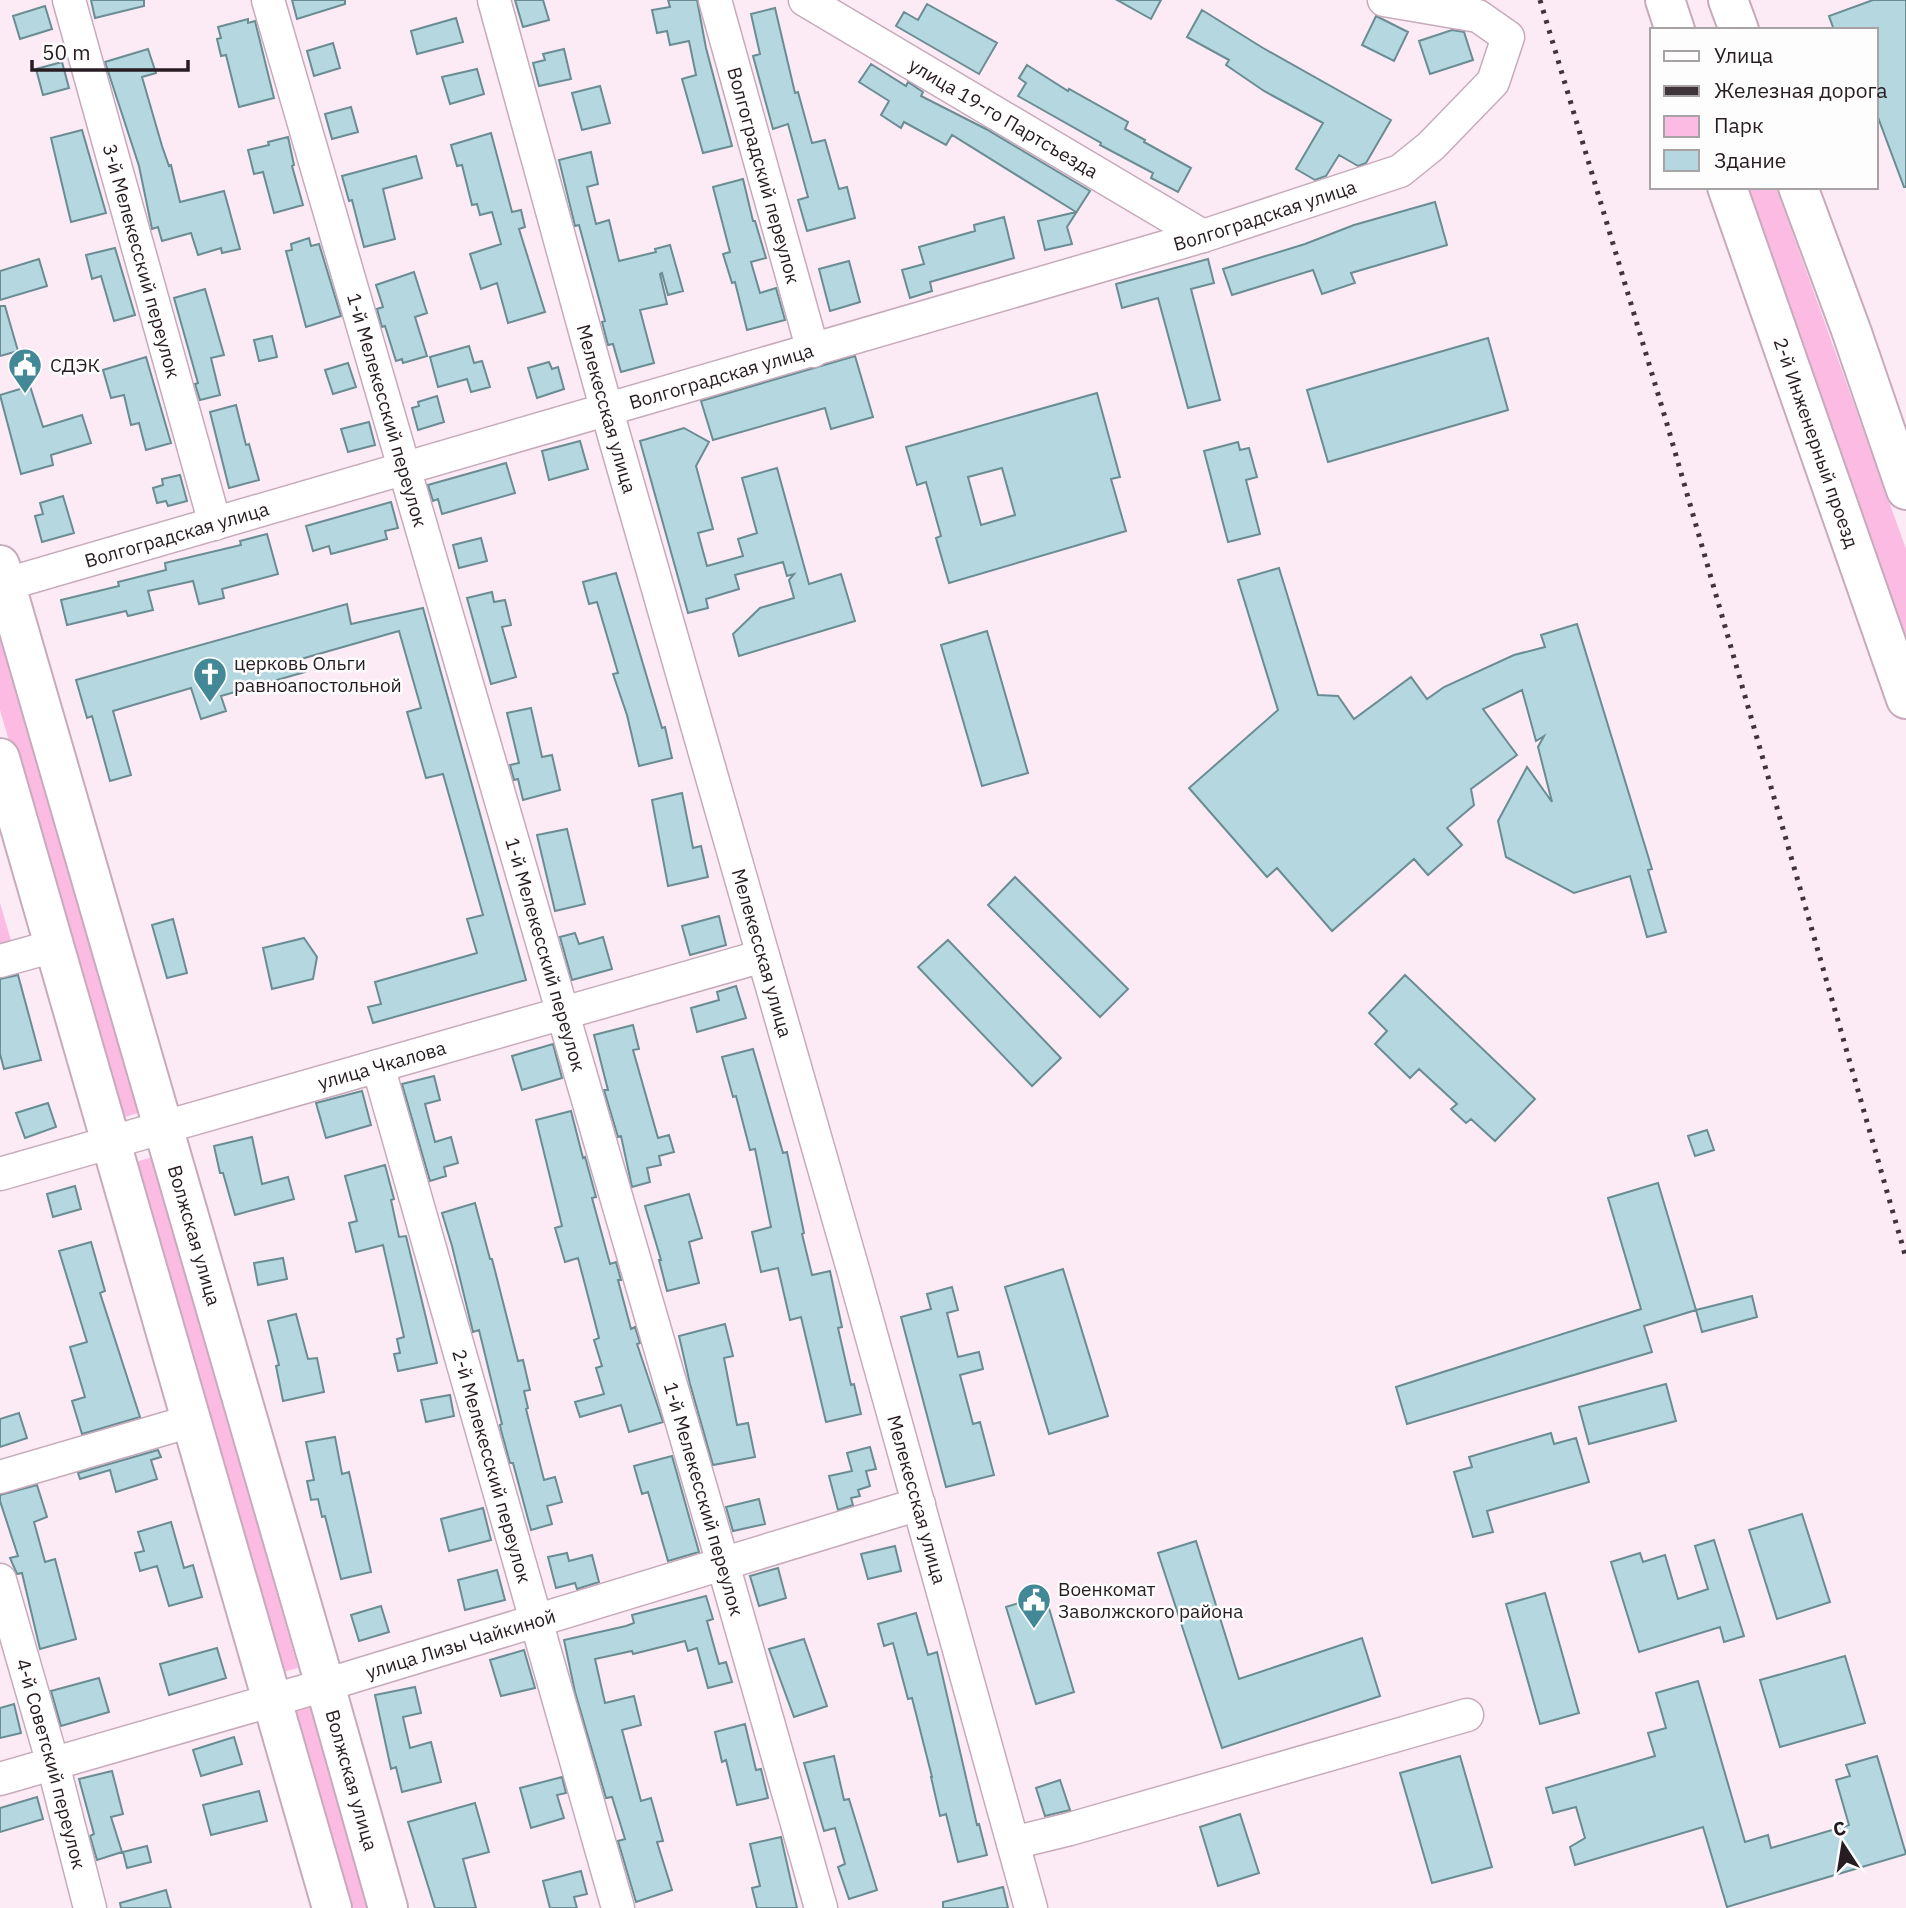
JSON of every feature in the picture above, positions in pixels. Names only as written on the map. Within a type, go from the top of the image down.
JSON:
[{"type":"main road","points":[[1728,0],[1738,28]]},
{"type":"main road","name":"2-й Инженерный проезд","points":[[1728,189],[1906,699]]},
{"type":"main road","points":[[1799,189],[1906,490]]},
{"type":"main road","name":"Волжская улица","points":[[2,579],[326,1685],[387,1908]]},
{"type":"main road","points":[[2,776],[54,946],[332,1908]]},
{"type":"street","name":"3-й Мелекесский переулок","points":[[69,0],[215,524]]},
{"type":"street","name":"1-й Мелекесский переулок","points":[[268,0],[821,1908]]},
{"type":"street","name":"Мелекесская улица","points":[[494,0],[607,411],[919,1504],[1031,1908]]},
{"type":"street","name":"Волгоградский переулок","points":[[715,0],[813,351]]},
{"type":"street","name":"улица 19-го Партсъезда","points":[[804,0],[1203,236]]},
{"type":"street","name":"Волгоградская улица","points":[[2,579],[215,524],[813,351],[1203,236],[1399,171],[1431,146],[1493,82],[1508,37],[1478,16],[1384,0]]},
{"type":"street","points":[[0,961],[54,946]]},
{"type":"street","name":"улица Чкалова","points":[[0,1174],[763,956]]},
{"type":"street","name":"2-й Мелекесский переулок","points":[[378,1066],[618,1908]]},
{"type":"street","points":[[0,1477],[191,1421]]},
{"type":"street","name":"улица Лизы Чайкиной","points":[[0,1779],[326,1685],[919,1504]]},
{"type":"street","name":"4-й Советский переулок","points":[[0,1580],[53,1764],[90,1908]]},
{"type":"street","points":[[1013,1843],[1467,1715]]},
{"type":"green space","points":[[1747,189],[1777,189],[1906,549],[1906,637]]},
{"type":"green space","points":[[0,618],[144,1111],[119,1119],[0,710]]},
{"type":"green space","points":[[0,903],[15,954],[0,958]]},
{"type":"green space","points":[[153,1157],[298,1668],[272,1675],[128,1164]]},
{"type":"green space","points":[[309,1700],[368,1908],[341,1908],[283,1707]]},
{"type":"building","points":[[91,0],[144,0],[144,6],[95,18]]},
{"type":"building","points":[[292,0],[345,0],[345,4],[297,19]]},
{"type":"building","points":[[515,0],[543,0],[549,20],[523,27]]},
{"type":"building","points":[[668,0],[697,0],[706,48],[732,146],[703,153],[682,79],[696,75],[689,41],[670,45],[667,31],[657,33],[652,10],[670,7]]},
{"type":"building","points":[[1117,0],[1161,0],[1151,19]]},
{"type":"building","points":[[1873,0],[1906,0],[1906,187],[1878,117],[1878,28],[1833,28],[1829,16]]},
{"type":"building","points":[[927,4],[997,43],[979,74],[896,26],[904,12],[918,20]]},
{"type":"building","points":[[45,6],[52,29],[20,39],[13,16]]},
{"type":"building","points":[[775,8],[795,93],[798,92],[812,143],[825,140],[839,189],[847,187],[855,218],[807,231],[798,200],[808,197],[788,124],[773,129],[753,56],[760,54],[751,14]]},
{"type":"building","points":[[1202,10],[1263,48],[1391,120],[1366,163],[1358,166],[1339,155],[1326,176],[1315,180],[1296,169],[1323,123],[1264,91],[1226,65],[1229,60],[1187,37]]},
{"type":"building","points":[[1376,16],[1408,32],[1394,61],[1362,45]]},
{"type":"building","points":[[456,18],[463,42],[417,54],[411,31]]},
{"type":"building","points":[[248,19],[248,23],[255,21],[274,98],[239,107],[226,55],[221,56],[217,39],[221,38],[218,27]]},
{"type":"building","points":[[1452,30],[1464,32],[1473,60],[1430,74],[1419,41]]},
{"type":"building","points":[[333,43],[340,68],[314,76],[307,51]]},
{"type":"building","points":[[148,49],[156,73],[142,77],[162,146],[169,166],[171,165],[180,202],[224,191],[240,249],[222,253],[221,248],[198,255],[191,233],[162,241],[158,227],[152,229],[139,166],[105,62]]},
{"type":"building","points":[[564,49],[571,79],[539,86],[533,63],[545,60],[543,54]]},
{"type":"building","points":[[62,62],[69,88],[43,95],[36,69]]},
{"type":"building","points":[[871,64],[906,86],[908,82],[923,92],[921,96],[986,129],[1090,191],[1067,227],[1072,244],[1045,250],[1038,221],[1076,212],[952,135],[946,145],[904,122],[901,128],[881,115],[889,101],[859,82]]},
{"type":"building","points":[[1027,65],[1068,91],[1069,89],[1128,122],[1125,129],[1191,168],[1178,192],[1151,178],[1153,173],[1018,96],[1026,83],[1019,78]]},
{"type":"building","points":[[477,69],[484,94],[450,104],[442,77]]},
{"type":"building","points":[[600,86],[610,123],[582,130],[572,93]]},
{"type":"building","points":[[351,107],[358,132],[332,139],[325,114]]},
{"type":"building","points":[[82,130],[106,213],[71,222],[51,138]]},
{"type":"building","points":[[491,133],[512,212],[521,210],[525,227],[519,229],[545,312],[508,323],[497,283],[481,289],[470,254],[501,244],[492,212],[480,215],[477,204],[472,205],[462,165],[457,166],[451,145]]},
{"type":"building","points":[[288,137],[294,165],[292,166],[303,205],[274,213],[263,172],[254,174],[248,150]]},
{"type":"building","points":[[591,152],[598,184],[587,187],[596,224],[609,220],[619,261],[656,252],[655,249],[670,245],[683,291],[668,295],[662,273],[660,274],[667,304],[640,310],[654,363],[621,372],[613,344],[608,345],[602,322],[605,321],[579,225],[575,226],[559,160]]},
{"type":"building","points":[[416,156],[422,178],[383,189],[395,239],[364,247],[352,200],[349,201],[342,176]]},
{"type":"building","points":[[743,179],[753,221],[766,258],[751,262],[760,293],[776,288],[785,320],[747,330],[735,282],[732,283],[723,254],[730,252],[713,187]]},
{"type":"building","points":[[1435,202],[1447,245],[1351,273],[1355,283],[1322,294],[1313,270],[1232,295],[1223,269],[1305,244],[1354,225]]},
{"type":"building","points":[[1004,217],[1014,258],[930,282],[932,291],[910,298],[902,270],[924,264],[919,247],[975,231],[974,225]]},
{"type":"building","points":[[309,238],[311,246],[319,244],[341,316],[306,327],[286,251],[292,250],[291,244]]},
{"type":"building","points":[[115,248],[135,315],[114,321],[101,276],[92,279],[86,255]]},
{"type":"building","points":[[39,259],[47,286],[0,300],[0,271]]},
{"type":"building","points":[[1208,259],[1214,283],[1191,289],[1220,400],[1188,408],[1158,298],[1122,308],[1116,284]]},
{"type":"building","points":[[849,261],[860,302],[830,311],[819,269]]},
{"type":"building","points":[[414,272],[427,313],[415,317],[427,356],[403,363],[402,359],[396,361],[385,326],[382,327],[377,309],[383,307],[376,285]]},
{"type":"building","points":[[205,289],[224,355],[211,358],[220,395],[200,400],[195,384],[198,383],[174,298]]},
{"type":"building","points":[[0,306],[5,306],[18,351],[0,356]]},
{"type":"building","points":[[272,336],[277,357],[259,361],[254,340]]},
{"type":"building","points":[[1488,338],[1508,410],[1328,462],[1307,390]]},
{"type":"building","points":[[469,346],[474,363],[482,361],[490,387],[471,392],[467,379],[438,387],[430,357]]},
{"type":"building","points":[[855,356],[873,417],[831,429],[825,408],[713,440],[701,401]]},
{"type":"building","points":[[146,357],[171,443],[146,450],[139,423],[131,425],[124,395],[111,398],[103,370]]},
{"type":"building","points":[[549,362],[552,369],[558,367],[564,389],[537,398],[528,368]]},
{"type":"building","points":[[348,363],[356,387],[333,394],[325,370]]},
{"type":"building","points":[[30,386],[43,427],[82,415],[91,443],[51,455],[53,465],[21,474],[0,395]]},
{"type":"building","points":[[1097,393],[1120,477],[1111,479],[1126,531],[949,583],[936,538],[941,536],[926,482],[917,485],[906,447]],"holes":[[[1002,468],[1015,515],[981,525],[968,477]]]},
{"type":"building","points":[[437,396],[444,422],[418,430],[412,408],[419,406],[418,402]]},
{"type":"building","points":[[236,405],[246,445],[249,444],[259,480],[229,488],[210,412]]},
{"type":"building","points":[[369,422],[375,445],[348,452],[341,429]]},
{"type":"building","points":[[684,428],[709,442],[696,466],[713,529],[698,533],[707,566],[743,556],[738,539],[757,533],[742,478],[777,468],[809,584],[841,574],[855,621],[739,656],[733,634],[760,608],[794,598],[789,580],[794,574],[787,576],[783,562],[735,575],[739,589],[706,599],[708,608],[688,613],[640,441]]},
{"type":"building","points":[[580,441],[588,469],[549,480],[542,451]]},
{"type":"building","points":[[1238,442],[1240,450],[1249,448],[1257,477],[1246,480],[1260,534],[1228,542],[1204,451]]},
{"type":"building","points":[[506,463],[515,493],[442,514],[438,499],[433,501],[428,485]]},
{"type":"building","points":[[180,475],[187,501],[168,506],[166,501],[157,503],[153,488],[163,485],[162,479]]},
{"type":"building","points":[[63,496],[74,533],[42,542],[35,516],[43,514],[40,503]]},
{"type":"building","points":[[391,502],[398,528],[385,531],[387,539],[331,554],[329,546],[313,551],[306,526]]},
{"type":"building","points":[[267,534],[278,574],[222,589],[224,598],[199,604],[193,581],[148,591],[153,610],[128,616],[126,611],[67,625],[61,600],[119,586],[118,582],[166,570],[165,563],[241,545],[240,541]]},
{"type":"building","points":[[481,538],[487,561],[459,568],[453,545]]},
{"type":"building","points":[[1279,568],[1318,695],[1338,696],[1354,719],[1411,677],[1427,699],[1444,687],[1514,655],[1545,647],[1541,635],[1577,624],[1652,869],[1648,870],[1666,932],[1647,937],[1630,876],[1574,893],[1506,857],[1498,821],[1527,767],[1552,802],[1538,747],[1544,736],[1536,741],[1522,690],[1483,709],[1517,755],[1471,789],[1474,805],[1447,828],[1462,845],[1428,875],[1414,859],[1332,931],[1277,868],[1267,877],[1189,788],[1278,710],[1238,580]]},
{"type":"building","points":[[616,573],[662,728],[665,727],[672,758],[639,766],[627,715],[613,674],[618,673],[597,602],[589,604],[583,582]]},
{"type":"building","points":[[492,592],[494,602],[505,600],[511,625],[502,627],[516,677],[491,684],[467,598]]},
{"type":"building","points":[[347,604],[351,624],[423,608],[526,980],[373,1023],[368,1007],[381,1004],[375,982],[477,953],[467,919],[483,915],[443,774],[426,778],[407,712],[421,708],[399,631],[301,659],[305,672],[221,696],[226,711],[201,719],[191,688],[113,711],[131,775],[110,781],[92,716],[87,718],[76,680]]},
{"type":"building","points":[[987,631],[1028,773],[982,786],[941,645]]},
{"type":"building","points":[[531,708],[542,757],[552,755],[560,790],[523,800],[518,779],[514,780],[510,765],[519,763],[507,713]]},
{"type":"building","points":[[682,793],[693,848],[701,846],[708,877],[668,886],[652,800]]},
{"type":"building","points":[[567,829],[585,904],[555,911],[537,835]]},
{"type":"building","points":[[1015,877],[1128,989],[1100,1017],[988,905]]},
{"type":"building","points":[[719,916],[726,945],[690,955],[682,926]]},
{"type":"building","points":[[173,919],[187,973],[167,978],[152,925]]},
{"type":"building","points":[[575,933],[579,944],[603,937],[612,969],[572,980],[560,937]]},
{"type":"building","points":[[304,938],[317,957],[313,979],[272,989],[263,948]]},
{"type":"building","points":[[948,940],[1061,1058],[1032,1086],[918,967]]},
{"type":"building","points":[[18,975],[41,1060],[4,1069],[0,1054],[0,979]]},
{"type":"building","points":[[1405,975],[1535,1099],[1495,1141],[1471,1119],[1466,1123],[1451,1109],[1457,1104],[1419,1069],[1410,1078],[1375,1044],[1387,1031],[1369,1013]]},
{"type":"building","points":[[736,986],[746,1018],[697,1032],[691,1008],[719,1000],[717,992]]},
{"type":"building","points":[[633,1025],[639,1049],[633,1050],[658,1138],[669,1135],[674,1152],[659,1156],[661,1165],[647,1168],[650,1182],[632,1187],[621,1136],[618,1137],[604,1090],[608,1090],[594,1035]]},
{"type":"building","points":[[553,1044],[562,1078],[522,1090],[512,1056]]},
{"type":"building","points":[[753,1049],[783,1153],[787,1152],[812,1275],[830,1271],[842,1327],[838,1328],[851,1385],[854,1384],[861,1414],[826,1422],[801,1317],[790,1320],[778,1268],[761,1272],[752,1232],[771,1227],[755,1149],[750,1150],[736,1096],[733,1097],[722,1057]]},
{"type":"building","points":[[434,1076],[440,1100],[425,1104],[435,1142],[451,1137],[458,1163],[444,1167],[446,1176],[430,1181],[402,1084]]},
{"type":"building","points":[[362,1091],[371,1125],[326,1138],[316,1103]]},
{"type":"building","points":[[48,1103],[56,1127],[25,1138],[16,1113]]},
{"type":"building","points":[[571,1111],[596,1197],[592,1198],[610,1264],[616,1262],[631,1329],[635,1327],[640,1343],[637,1344],[663,1422],[629,1432],[621,1405],[580,1417],[575,1402],[604,1394],[596,1368],[602,1366],[594,1340],[599,1338],[578,1258],[565,1262],[555,1228],[562,1226],[536,1120]]},
{"type":"building","points":[[1707,1130],[1714,1150],[1695,1156],[1688,1136]]},
{"type":"building","points":[[252,1137],[262,1184],[288,1177],[294,1199],[235,1215],[223,1173],[220,1173],[214,1146]]},
{"type":"building","points":[[385,1165],[394,1199],[391,1200],[399,1237],[406,1236],[437,1363],[398,1371],[394,1354],[400,1353],[397,1339],[404,1337],[383,1245],[356,1252],[349,1223],[357,1221],[345,1176]]},
{"type":"building","points":[[1658,1183],[1696,1310],[1644,1326],[1652,1352],[1407,1424],[1396,1387],[1641,1309],[1608,1198]]},
{"type":"building","points":[[75,1186],[81,1209],[53,1217],[47,1194]]},
{"type":"building","points":[[689,1194],[702,1238],[689,1242],[699,1283],[667,1291],[645,1206]]},
{"type":"building","points":[[475,1203],[518,1361],[523,1360],[530,1390],[524,1391],[526,1409],[544,1480],[555,1477],[562,1502],[547,1506],[552,1524],[531,1530],[501,1430],[502,1424],[479,1330],[473,1332],[442,1213]]},
{"type":"building","points":[[91,1242],[105,1291],[100,1293],[140,1417],[82,1434],[72,1401],[85,1397],[70,1347],[87,1342],[59,1251]]},
{"type":"building","points":[[283,1258],[287,1279],[258,1285],[254,1263]]},
{"type":"building","points":[[1063,1269],[1108,1416],[1049,1434],[1005,1287]]},
{"type":"building","points":[[952,1287],[958,1310],[947,1313],[958,1357],[979,1352],[983,1369],[960,1375],[973,1424],[980,1422],[994,1475],[946,1487],[901,1317],[931,1309],[927,1294]]},
{"type":"building","points":[[1752,1296],[1757,1317],[1702,1332],[1696,1310]]},
{"type":"building","points":[[296,1314],[308,1359],[317,1358],[324,1392],[283,1401],[276,1366],[279,1365],[268,1321]]},
{"type":"building","points":[[725,1324],[733,1356],[724,1358],[737,1425],[748,1423],[755,1457],[713,1465],[679,1336]]},
{"type":"building","points":[[1666,1384],[1676,1421],[1589,1444],[1579,1407]]},
{"type":"building","points":[[450,1395],[454,1416],[426,1422],[421,1400]]},
{"type":"building","points":[[19,1413],[27,1438],[0,1447],[0,1419]]},
{"type":"building","points":[[1551,1433],[1554,1444],[1576,1438],[1589,1482],[1487,1511],[1493,1532],[1473,1537],[1454,1472],[1472,1467],[1469,1457]]},
{"type":"building","points":[[335,1437],[342,1474],[349,1472],[371,1572],[341,1579],[325,1516],[322,1517],[318,1499],[311,1500],[307,1481],[314,1480],[306,1442]]},
{"type":"building","points":[[870,1447],[876,1469],[866,1471],[870,1486],[858,1490],[860,1496],[851,1498],[853,1505],[838,1510],[829,1476],[852,1471],[847,1453]]},
{"type":"building","points":[[158,1450],[161,1457],[151,1460],[157,1479],[116,1492],[110,1470],[80,1479],[78,1473]]},
{"type":"building","points":[[672,1456],[699,1552],[668,1561],[648,1492],[642,1494],[634,1466]]},
{"type":"building","points":[[37,1485],[47,1517],[34,1522],[45,1562],[55,1559],[76,1639],[40,1649],[22,1573],[17,1574],[10,1558],[18,1556],[0,1501],[0,1495]]},
{"type":"building","points":[[759,1499],[765,1524],[733,1531],[726,1507]]},
{"type":"building","points":[[483,1508],[491,1540],[449,1551],[441,1519]]},
{"type":"building","points":[[1802,1514],[1830,1602],[1777,1619],[1749,1530]]},
{"type":"building","points":[[171,1522],[184,1568],[193,1565],[202,1597],[169,1606],[157,1566],[140,1571],[135,1553],[144,1551],[138,1532]]},
{"type":"building","points":[[1714,1540],[1744,1636],[1724,1642],[1720,1627],[1639,1652],[1611,1562],[1640,1553],[1643,1562],[1665,1555],[1678,1599],[1708,1589],[1695,1546]]},
{"type":"building","points":[[1196,1541],[1239,1679],[1362,1638],[1380,1696],[1222,1748],[1158,1553]]},
{"type":"building","points":[[895,1546],[901,1571],[868,1579],[861,1554]]},
{"type":"building","points":[[567,1553],[569,1561],[592,1555],[599,1582],[577,1589],[575,1583],[556,1588],[548,1557]]},
{"type":"building","points":[[778,1568],[786,1598],[759,1606],[750,1576]]},
{"type":"building","points":[[497,1570],[505,1600],[465,1610],[458,1580]]},
{"type":"building","points":[[1545,1593],[1579,1713],[1540,1724],[1506,1604]]},
{"type":"building","name":"Военкомат Заволжского района","points":[[1045,1595],[1074,1692],[1036,1704],[1006,1607]]},
{"type":"building","points":[[706,1596],[713,1619],[707,1621],[719,1664],[726,1662],[732,1682],[708,1688],[697,1648],[688,1651],[685,1641],[633,1654],[632,1651],[595,1659],[605,1703],[634,1696],[641,1725],[622,1730],[641,1801],[651,1798],[663,1841],[657,1842],[672,1890],[636,1902],[618,1841],[625,1839],[612,1797],[606,1798],[575,1692],[564,1640],[626,1626],[634,1623],[632,1615]]},
{"type":"building","points":[[381,1606],[389,1632],[359,1641],[351,1615]]},
{"type":"building","points":[[916,1613],[928,1655],[937,1652],[977,1825],[979,1824],[987,1855],[958,1862],[946,1814],[940,1816],[912,1698],[908,1699],[893,1643],[884,1646],[878,1624]]},
{"type":"building","points":[[804,1639],[827,1706],[794,1717],[769,1649]]},
{"type":"building","points":[[217,1648],[226,1678],[169,1695],[160,1664]]},
{"type":"building","points":[[524,1650],[535,1688],[501,1696],[490,1660]]},
{"type":"building","points":[[1845,1656],[1865,1723],[1780,1747],[1760,1680]]},
{"type":"building","points":[[99,1678],[109,1712],[61,1726],[51,1691]]},
{"type":"building","points":[[1698,1681],[1745,1842],[1768,1835],[1771,1848],[1849,1825],[1836,1780],[1850,1776],[1846,1765],[1877,1756],[1906,1854],[1727,1907],[1703,1827],[1575,1865],[1570,1847],[1585,1838],[1576,1807],[1553,1813],[1546,1788],[1655,1756],[1648,1733],[1666,1728],[1656,1693]]},
{"type":"building","points":[[415,1687],[421,1713],[403,1717],[410,1748],[431,1742],[441,1782],[402,1792],[396,1767],[391,1769],[375,1695]]},
{"type":"building","points":[[14,1704],[21,1733],[0,1738],[0,1708]]},
{"type":"building","points":[[745,1724],[756,1770],[761,1769],[768,1798],[737,1805],[726,1760],[722,1762],[715,1732]]},
{"type":"building","points":[[234,1737],[242,1764],[201,1776],[193,1750]]},
{"type":"building","points":[[834,1756],[844,1800],[849,1799],[877,1890],[849,1899],[838,1867],[845,1864],[835,1828],[824,1831],[804,1763]]},
{"type":"building","points":[[1460,1756],[1492,1867],[1432,1883],[1400,1773]]},
{"type":"building","points":[[112,1771],[123,1814],[111,1817],[122,1852],[97,1860],[90,1836],[94,1834],[79,1779]]},
{"type":"building","points":[[562,1777],[566,1793],[557,1795],[564,1818],[531,1828],[520,1788]]},
{"type":"building","points":[[1060,1780],[1070,1810],[1045,1816],[1036,1788]]},
{"type":"building","points":[[259,1791],[267,1821],[211,1835],[203,1805]]},
{"type":"building","points":[[37,1797],[43,1819],[0,1832],[0,1808]]},
{"type":"building","points":[[475,1803],[489,1852],[463,1859],[476,1908],[435,1908],[408,1822]]},
{"type":"building","points":[[1240,1814],[1259,1873],[1218,1886],[1200,1827]]},
{"type":"building","points":[[781,1837],[797,1908],[757,1908],[752,1888],[760,1886],[750,1844]]},
{"type":"building","points":[[147,1846],[151,1862],[127,1868],[123,1852]]},
{"type":"building","points":[[581,1871],[587,1894],[574,1897],[577,1908],[550,1908],[543,1881]]},
{"type":"building","points":[[1003,1887],[1008,1908],[943,1908],[943,1902]]},
{"type":"building","points":[[166,1890],[171,1908],[121,1908],[120,1903]]},
{"type":"railway","points":[[1540,0],[1667,424],[1906,1258]]},
{"type":"place","name":"СДЭК","points":[[25,395]]},
{"type":"place","name":"церковь Ольги равноапостольной","points":[[210,704]]},
{"type":"place","name":"Военкомат Заволжского района","points":[[1034,1630]]}]
